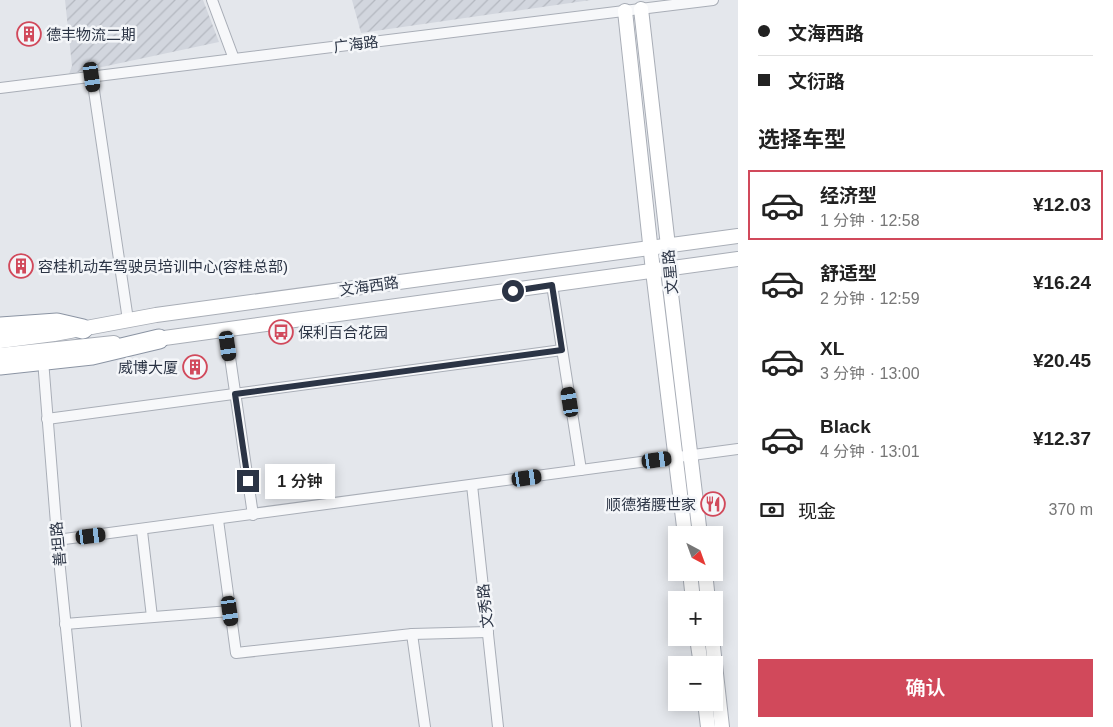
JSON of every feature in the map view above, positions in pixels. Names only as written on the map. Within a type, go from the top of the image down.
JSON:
[{"type":"highway","points":[[0,327],[57,323],[82,329]]},
{"type":"highway","points":[[0,365],[92,355],[159,339]]},
{"type":"main road","name":"文星路","points":[[642,9],[668,246],[668,269],[699,526]]},
{"type":"main road","name":"文星路","points":[[625,11],[650,248],[684,526]]},
{"type":"main road","name":"文海西路","points":[[0,341],[128,320],[738,236]]},
{"type":"main road","name":"文海西路","points":[[0,356],[55,348],[159,339],[738,259]]},
{"type":"main road","points":[[713,646],[722,727]]},
{"type":"main road","points":[[706,711],[708,727]]},
{"type":"street","points":[[212,0],[234,59]]},
{"type":"street","name":"广海路","points":[[0,88],[642,9],[671,2],[713,0]]},
{"type":"street","points":[[92,77],[128,320]]},
{"type":"street","points":[[552,285],[581,470]]},
{"type":"street","points":[[226,330],[253,515]]},
{"type":"street","points":[[47,419],[562,350]]},
{"type":"street","name":"善坦路","points":[[43,360],[57,540],[76,727]]},
{"type":"street","points":[[57,540],[218,520],[738,449]]},
{"type":"street","name":"文秀路","points":[[472,485],[498,727]]},
{"type":"street","points":[[218,520],[236,653],[412,634],[488,632]]},
{"type":"street","points":[[142,530],[152,617]]},
{"type":"street","points":[[65,624],[230,611]]},
{"type":"street","points":[[412,634],[425,727]]},
{"type":"shaded area","points":[[65,0],[203,0],[219,42],[69,74],[72,66]]},
{"type":"shaded area","points":[[352,0],[591,0],[361,33]]},
{"type":"place","name":"德丰物流二期","points":[[29,34]]},
{"type":"place","name":"容桂机动车驾驶员培训中心(容桂总部)","points":[[21,266]]},
{"type":"place","name":"保利百合花园","points":[[281,332]]},
{"type":"place","name":"威博大厦","points":[[195,367]]},
{"type":"place","name":"顺德猪腰世家","points":[[713,504]]},
{"type":"route","points":[[248,481],[235,394],[562,350],[552,285],[513,291]]}]
